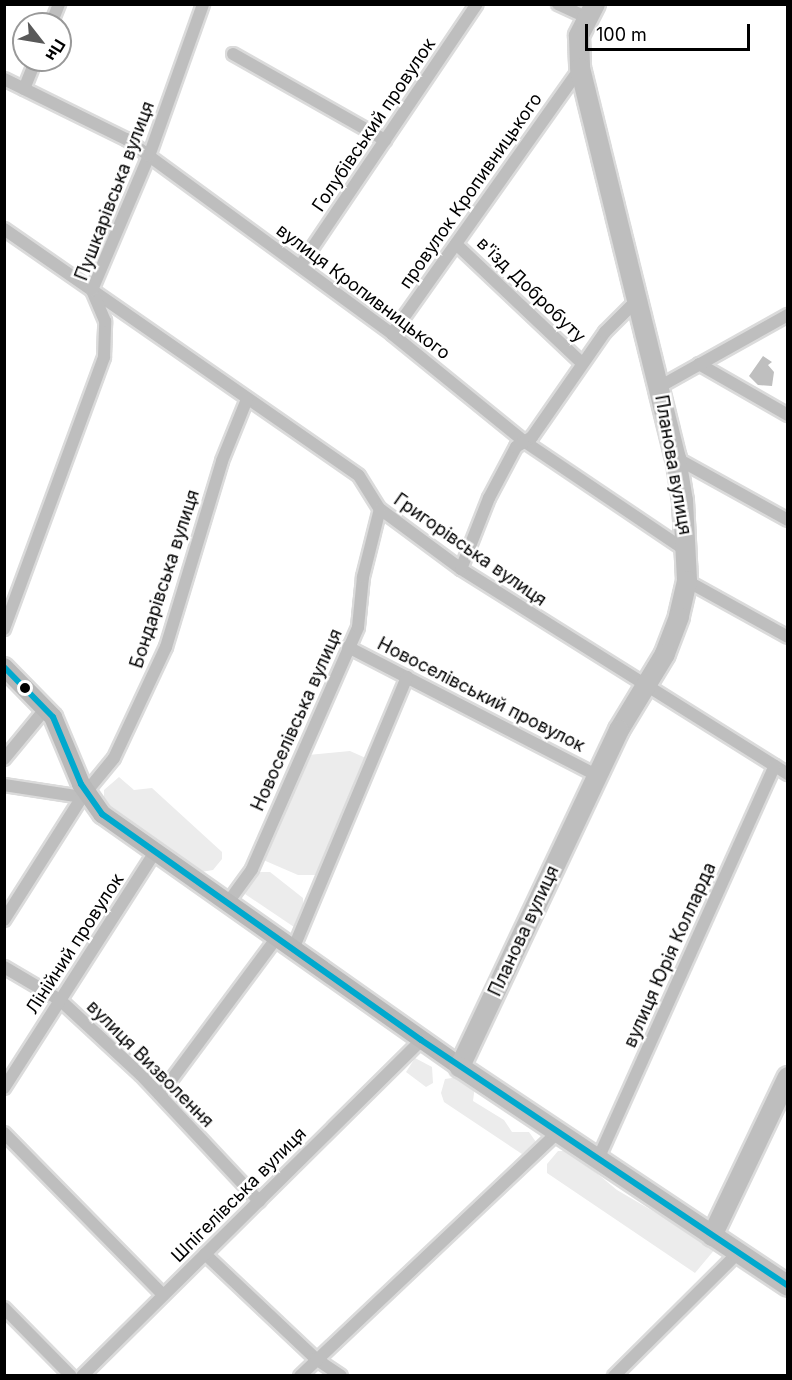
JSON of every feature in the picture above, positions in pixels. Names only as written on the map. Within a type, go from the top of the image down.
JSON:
[{"type":"main road","name":"Планова вулиця","points":[[460,1066],[598,776],[644,686],[665,654],[679,617],[687,581],[688,552],[676,458],[580,68],[579,36],[587,9]]},
{"type":"main road","points":[[460,1066],[788,1286]]},
{"type":"main road","points":[[712,1236],[788,1077]]},
{"type":"street","name":"Пушкарівська вулиця","points":[[4,629],[104,357],[105,321],[93,290],[149,156],[203,4]]},
{"type":"street","name":"Голубівський провулок","points":[[300,266],[477,4]]},
{"type":"street","points":[[558,4],[587,9]]},
{"type":"street","points":[[233,54],[385,140]]},
{"type":"street","name":"провулок Кропивницького","points":[[392,334],[580,68]]},
{"type":"street","points":[[24,89],[31,72]]},
{"type":"street","name":"вулиця Кропивницького","points":[[4,79],[126,139],[392,334],[525,442],[688,552]]},
{"type":"street","name":"Григорівська вулиця","points":[[4,229],[359,476],[380,510],[461,569],[644,686],[788,774]]},
{"type":"street","name":"в'їзд Добробуту","points":[[456,244],[582,363]]},
{"type":"street","points":[[461,569],[489,498],[516,447],[532,437],[582,363],[637,300]]},
{"type":"street","points":[[659,387],[788,315]]},
{"type":"street","points":[[699,364],[788,415]]},
{"type":"street","name":"Бондарівська вулиця","points":[[4,921],[84,795],[114,758],[166,647],[222,461],[247,399]]},
{"type":"street","points":[[676,458],[788,520]]},
{"type":"street","name":"Новоселівська вулиця","points":[[229,901],[252,869],[358,627],[363,577],[380,510]]},
{"type":"street","points":[[687,581],[788,637]]},
{"type":"street","name":"Новоселівський провулок","points":[[348,647],[598,776]]},
{"type":"street","points":[[4,667],[46,708],[58,726],[84,795],[102,814],[229,901],[460,1066]]},
{"type":"street","points":[[294,947],[407,677]]},
{"type":"street","points":[[4,759],[46,708]]},
{"type":"street","name":"вулиця Юрія Колларда","points":[[598,1159],[775,766]]},
{"type":"street","points":[[4,785],[84,795]]},
{"type":"street","name":"Лінійний провулок","points":[[6,1083],[156,850]]},
{"type":"street","points":[[160,1095],[278,936]]},
{"type":"street","name":"вулиця Визволення","points":[[4,967],[60,1000],[160,1095],[259,1201]]},
{"type":"street","name":"Шпігелівська вулиця","points":[[82,1376],[421,1040]]},
{"type":"street","points":[[300,1376],[558,1132]]},
{"type":"street","points":[[4,1133],[163,1295]]},
{"type":"street","points":[[614,1376],[738,1253]]},
{"type":"street","points":[[205,1254],[316,1359],[341,1376]]},
{"type":"street","points":[[4,1308],[71,1376]]},
{"type":"shaded area","points":[[763,356],[772,362],[768,365],[774,372],[772,386],[758,385],[749,376]]},
{"type":"shaded area","points":[[350,751],[368,759],[318,875],[298,875],[261,859],[308,755]]},
{"type":"shaded area","points":[[119,777],[134,790],[152,788],[222,852],[222,859],[213,870],[201,872],[104,802],[104,790]]},
{"type":"shaded area","points":[[255,872],[270,872],[303,898],[304,913],[294,927],[245,894]]},
{"type":"shaded area","points":[[415,1058],[432,1067],[433,1083],[426,1087],[406,1072]]},
{"type":"shaded area","points":[[458,1077],[475,1086],[473,1101],[504,1120],[512,1132],[529,1132],[536,1142],[522,1154],[444,1102],[441,1093],[445,1079]]},
{"type":"shaded area","points":[[558,1151],[570,1151],[617,1190],[716,1248],[695,1273],[547,1173],[547,1164]]},
{"type":"transit line","points":[[4,667],[53,717],[81,784],[102,814],[421,1040],[788,1286]]}]
